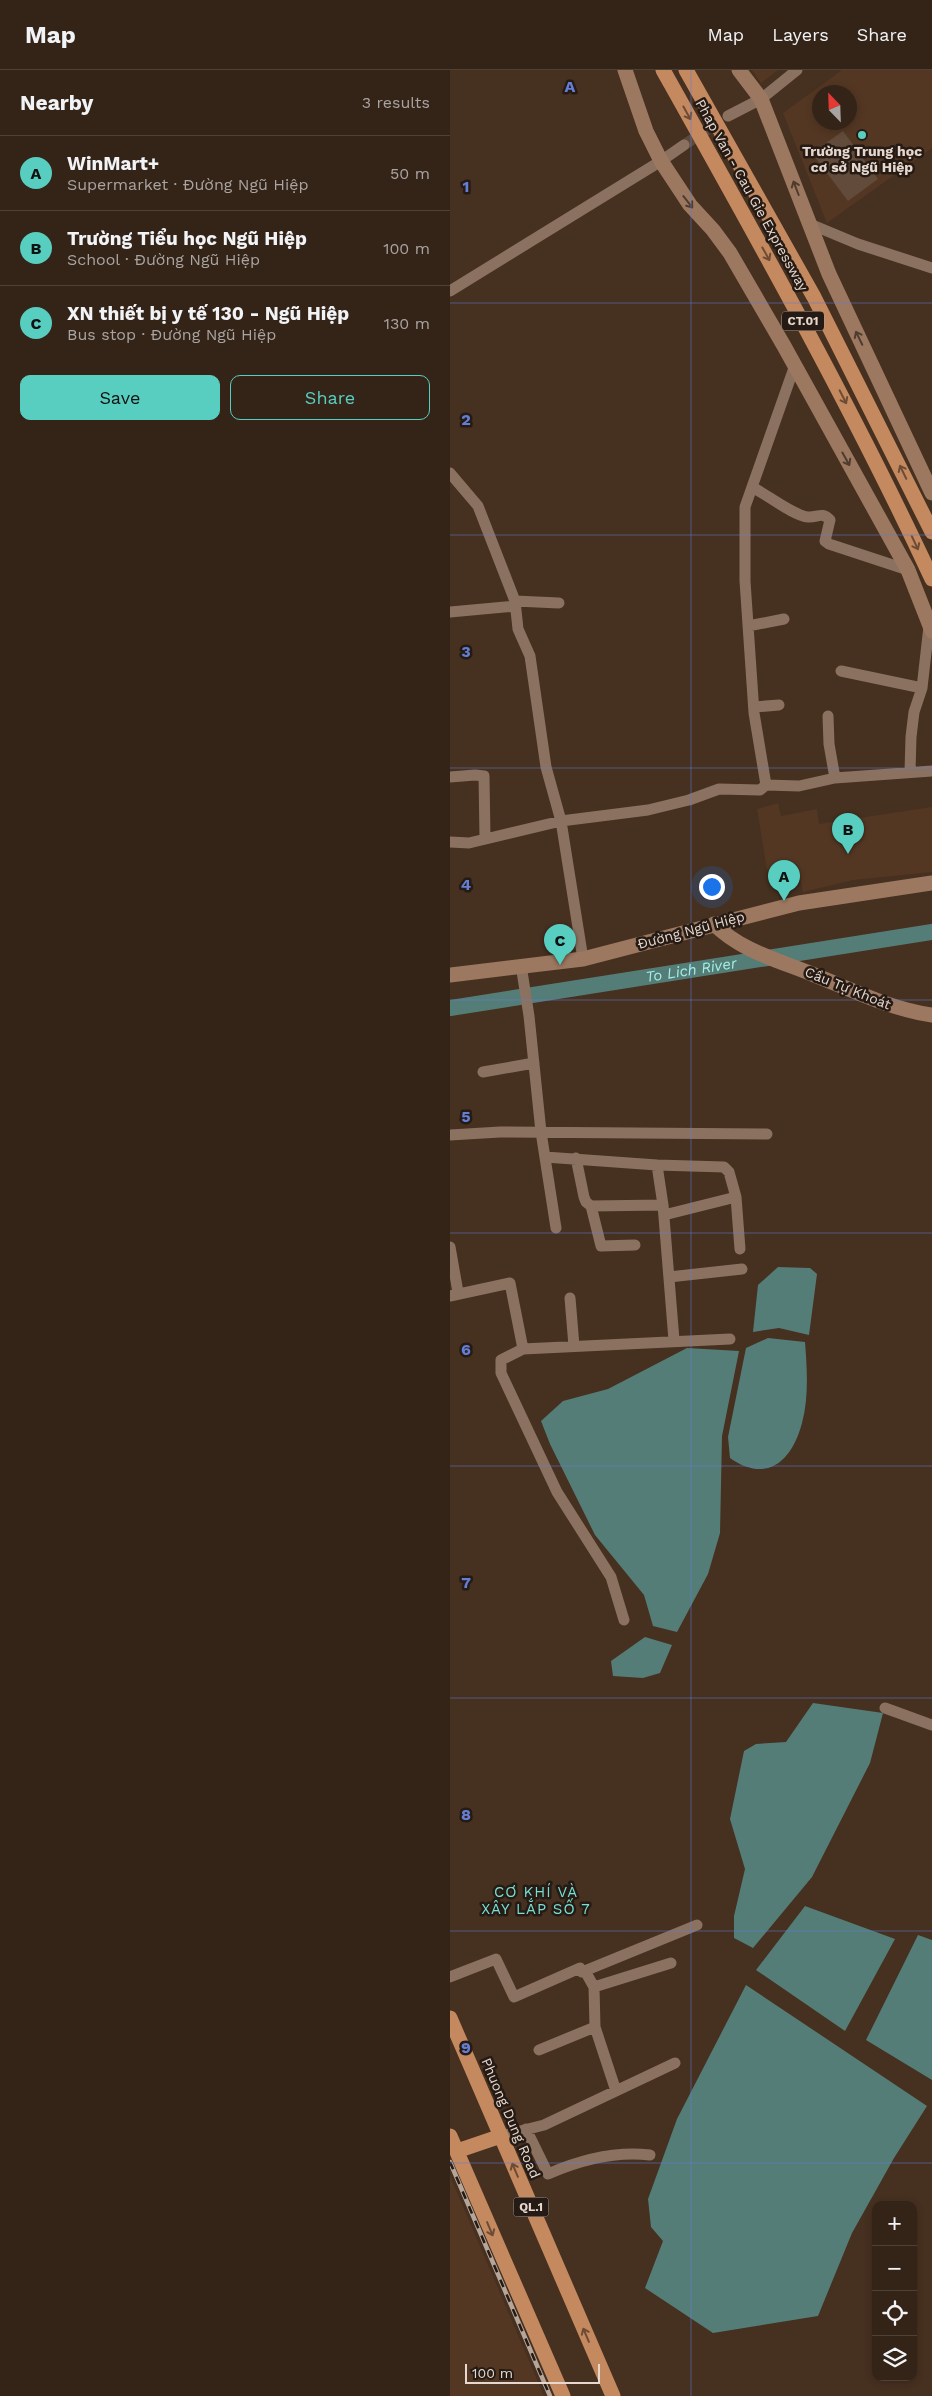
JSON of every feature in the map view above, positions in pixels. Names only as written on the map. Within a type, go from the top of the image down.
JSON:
[{"type":"highway","name":"Phap Van - Cau Gie Expressway","points":[[663,70],[796,307],[871,451],[932,579]]},
{"type":"highway","name":"Phap Van - Cau Gie Expressway","points":[[686,70],[814,297],[932,532]]},
{"type":"highway","name":"Phuong Dung Road","points":[[450,2018],[612,2396]]},
{"type":"highway","points":[[450,2136],[563,2396]]},
{"type":"highway","points":[[457,2151],[501,2136]]},
{"type":"street","points":[[625,70],[646,131],[662,161],[690,206],[713,230],[730,253],[795,365],[908,570],[931,629],[922,688],[914,712],[910,772]]},
{"type":"street","points":[[739,70],[761,98],[829,274],[932,493]]},
{"type":"street","points":[[728,116],[761,98],[797,70]]},
{"type":"street","points":[[450,291],[662,161],[684,145]]},
{"type":"street","points":[[810,224],[858,244],[932,268]]},
{"type":"street","points":[[766,785],[754,707],[748,626],[745,507],[795,365]]},
{"type":"street","points":[[451,475],[478,506],[516,604],[518,629],[530,656],[546,767],[561,821],[583,959]]},
{"type":"street","points":[[752,487],[808,517],[821,514],[827,516],[830,520],[825,541],[829,544],[908,570]]},
{"type":"street","points":[[450,612],[516,604],[559,602]]},
{"type":"street","points":[[748,626],[784,619]]},
{"type":"street","points":[[841,671],[922,688]]},
{"type":"street","points":[[754,707],[779,705]]},
{"type":"street","points":[[828,716],[829,744],[835,778]]},
{"type":"street","points":[[450,842],[469,843],[561,821],[648,810],[689,800],[719,789],[760,790],[766,785],[798,786],[835,778],[932,771]]},
{"type":"street","points":[[450,777],[484,776],[485,838]]},
{"type":"street","name":"Đường Ngũ Hiệp","points":[[450,975],[522,971],[583,959],[799,903],[932,883]]},
{"type":"street","name":"Cầu Tự Khoát","points":[[714,924],[730,938],[765,956],[903,1011],[932,1015]]},
{"type":"street","points":[[522,971],[529,1016],[541,1132],[556,1228]]},
{"type":"street","points":[[483,1072],[534,1063]]},
{"type":"street","points":[[450,1135],[541,1132],[767,1134]]},
{"type":"street","points":[[545,1157],[656,1165],[724,1167],[730,1172],[736,1197],[740,1249]]},
{"type":"street","points":[[576,1158],[584,1197],[591,1206],[663,1210],[736,1197]]},
{"type":"street","points":[[656,1165],[663,1210],[674,1340]]},
{"type":"street","points":[[591,1206],[601,1246],[635,1245]]},
{"type":"street","points":[[450,1247],[454,1294],[510,1283],[523,1349]]},
{"type":"street","points":[[669,1277],[742,1269]]},
{"type":"street","points":[[570,1298],[574,1346]]},
{"type":"street","points":[[624,1620],[611,1577],[557,1492],[501,1373],[502,1360],[523,1349],[674,1340],[730,1339]]},
{"type":"street","points":[[885,1708],[932,1725]]},
{"type":"street","points":[[585,1971],[697,1925]]},
{"type":"street","points":[[450,1977],[496,1959],[514,1996],[580,1968],[582,1972],[585,1971],[594,1986],[596,2027],[616,2091]]},
{"type":"street","points":[[594,1986],[671,1963]]},
{"type":"street","points":[[539,2050],[596,2027]]},
{"type":"street","points":[[501,2136],[544,2125],[675,2063]]},
{"type":"street","points":[[526,2129],[548,2174],[596,2158],[632,2153],[650,2155]]},
{"type":"shaded area","points":[[752,70],[778,70],[761,83]]},
{"type":"shaded area","name":"Trường Trung học cơ sở Ngũ Hiệp","points":[[842,70],[932,70],[932,148],[827,223],[783,113],[812,92],[812,130],[857,130],[857,85],[821,85]]},
{"type":"shaded area","points":[[843,131],[878,179],[848,201],[812,153]]},
{"type":"shaded area","points":[[778,803],[781,816],[817,809],[819,824],[932,807],[932,872],[853,880],[803,892],[797,864],[767,870],[757,809]]},
{"type":"shaded area","points":[[450,2176],[544,2396],[450,2396]]},
{"type":"water","points":[[778,1267],[810,1268],[817,1274],[809,1335],[779,1328],[753,1332],[758,1285]]},
{"type":"water","points":[[768,1338],[805,1342],[807,1393],[802,1423],[792,1448],[785,1458],[776,1464],[766,1468],[755,1469],[743,1466],[730,1458],[728,1437],[746,1348]]},
{"type":"water","points":[[687,1348],[739,1351],[722,1436],[720,1533],[708,1574],[677,1632],[653,1626],[644,1595],[595,1535],[550,1444],[541,1421],[563,1401],[608,1389]]},
{"type":"water","points":[[645,1637],[672,1645],[660,1673],[643,1678],[613,1676],[611,1661]]},
{"type":"water","points":[[813,1703],[883,1713],[870,1763],[812,1877],[753,1948],[734,1938],[734,1916],[745,1869],[730,1819],[744,1751],[756,1744],[786,1742]]},
{"type":"water","points":[[805,1906],[895,1939],[845,2031],[756,1970]]},
{"type":"water","points":[[918,1935],[932,1940],[932,2080],[866,2040]]},
{"type":"water","points":[[746,1985],[927,2106],[894,2158],[852,2233],[818,2316],[713,2333],[645,2288],[663,2241],[651,2227],[648,2199],[677,2119]]},
{"type":"waterway","name":"To Lich River","points":[[450,1008],[932,932]]},
{"type":"tunnel","points":[[684,145],[722,120]]},
{"type":"railway","points":[[450,2162],[550,2396]]},
{"type":"place","name":"Trường Trung học cơ sở Ngũ Hiệp","points":[[862,135]]},
{"type":"place","name":"Trường Tiểu học Ngũ Hiệp","points":[[848,854]]},
{"type":"place","name":"WinMart+","points":[[784,901]]},
{"type":"place","name":"XN thiết bị y tế 130 - Ngũ Hiệp","points":[[560,965]]},
{"type":"district","name":"CƠ KHÍ VÀ XÂY LẮP SỐ 7","points":[[536,1900]]}]
